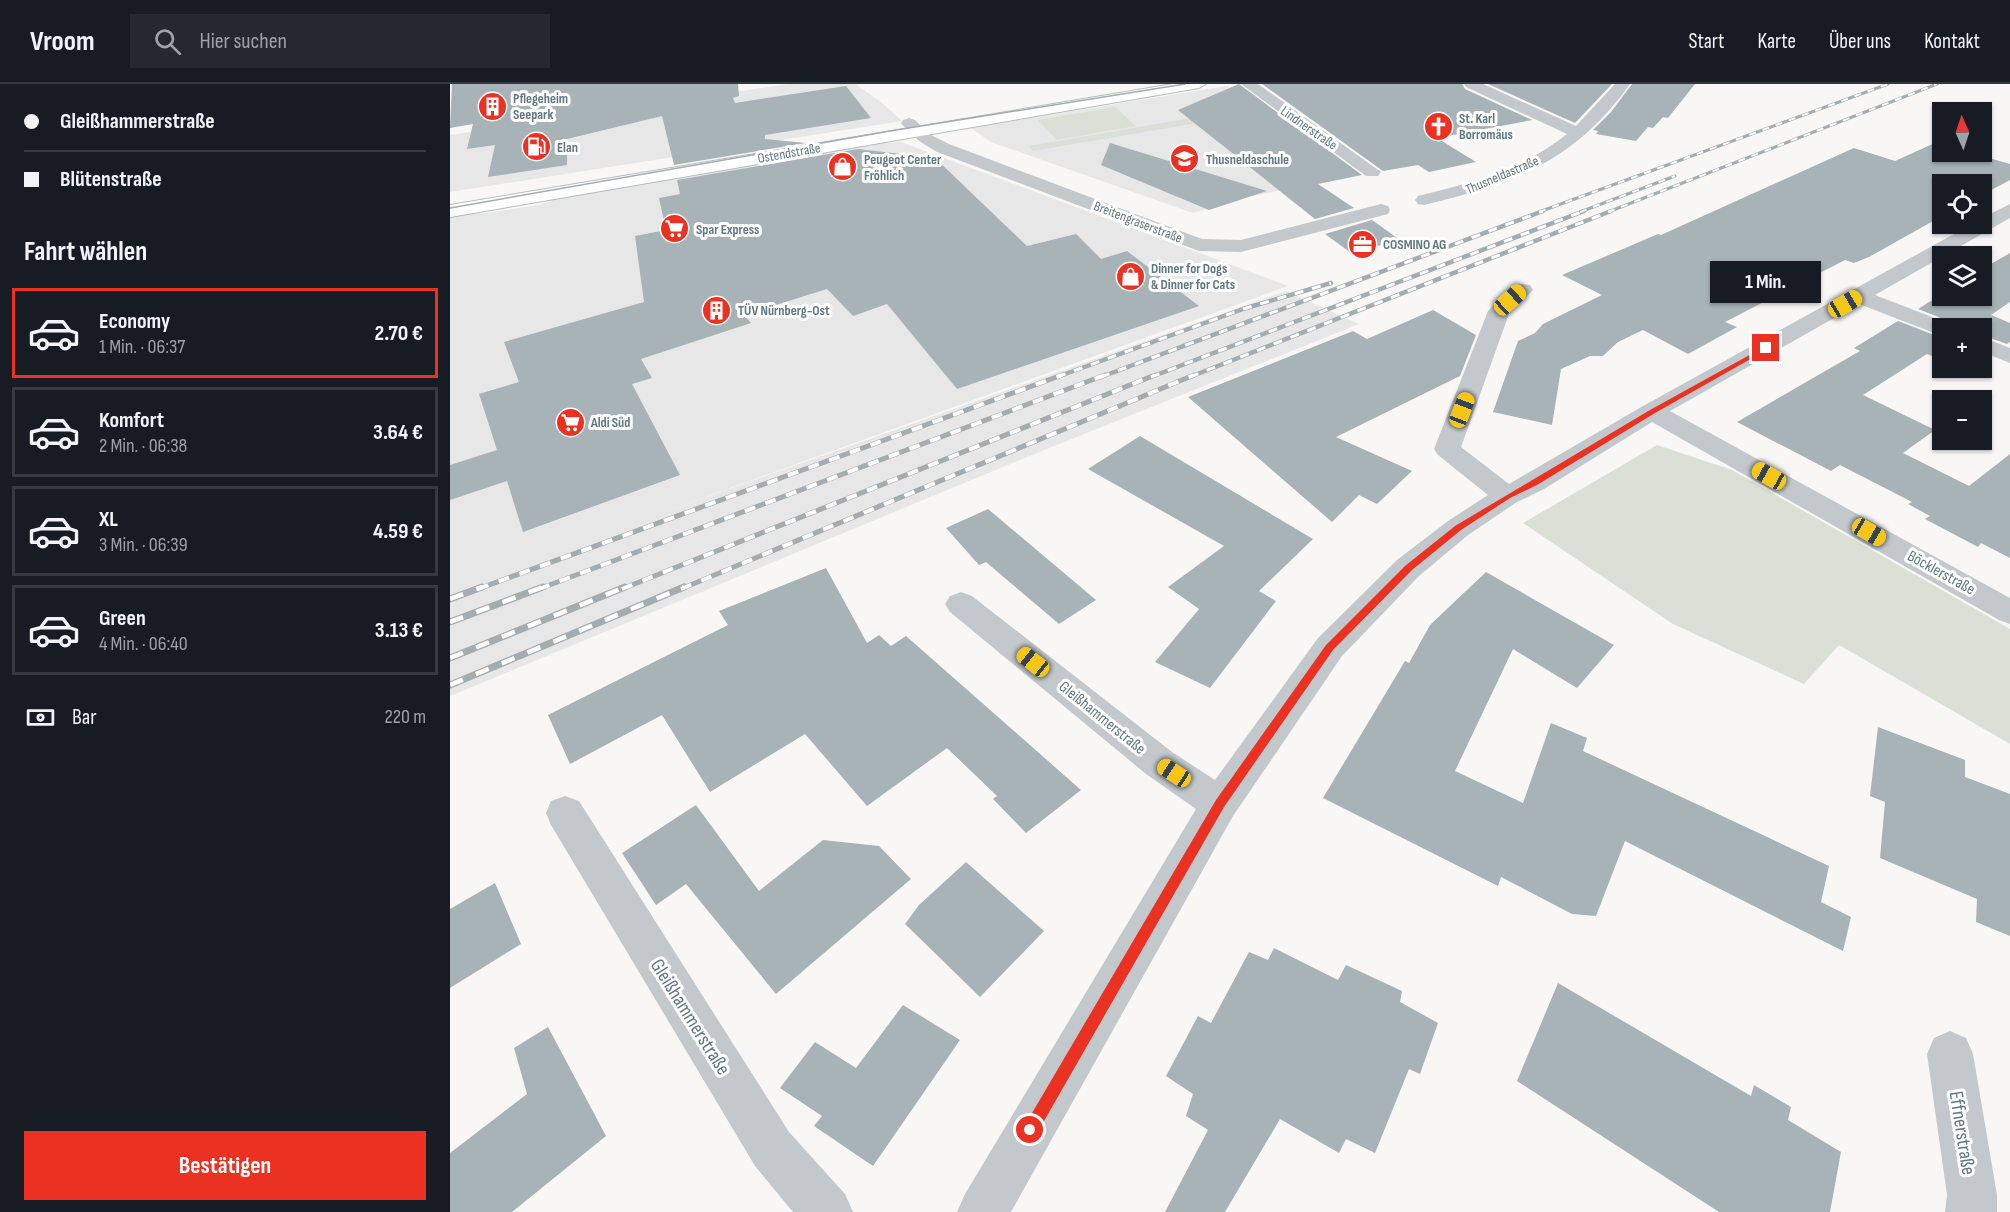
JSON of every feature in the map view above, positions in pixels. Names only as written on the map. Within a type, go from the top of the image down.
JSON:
[{"type":"main road","name":"Ostendstraße","points":[[450,211],[1149,84]]},
{"type":"main road","name":"Ostendstraße","points":[[450,197],[1199,84]]},
{"type":"street","name":"Lindnerstraße","points":[[1248,84],[1372,172]]},
{"type":"street","points":[[1470,84],[1579,133]]},
{"type":"street","name":"Thusneldastraße","points":[[1424,200],[1467,190],[1534,164],[1579,133],[1623,84]]},
{"type":"street","name":"Breitengraserstraße","points":[[912,127],[930,141],[970,159],[1199,245],[1241,246],[1382,210]]},
{"type":"street","points":[[1992,221],[2010,210]]},
{"type":"street","points":[[1992,224],[2010,230]]},
{"type":"street","points":[[983,1212],[1220,804],[1330,647],[1408,568],[1458,528],[1507,496],[1534,483],[1652,411],[1969,234]]},
{"type":"street","points":[[1507,496],[1447,449],[1499,311],[1522,290]]},
{"type":"street","points":[[1859,296],[1932,325]]},
{"type":"street","points":[[1992,348],[2010,356]]},
{"type":"street","name":"Böcklerstraße","points":[[1652,411],[2010,612]]},
{"type":"street","name":"Gleißhammerstraße","points":[[961,604],[1159,763],[1220,804]]},
{"type":"street","name":"Gleißhammerstraße","points":[[565,813],[772,1149],[827,1212]]},
{"type":"street","name":"Effnerstraße","points":[[1950,1054],[1972,1195],[1971,1212]]},
{"type":"shaded area","points":[[788,84],[855,84],[881,102],[902,121],[450,192],[450,135]]},
{"type":"shaded area","name":"Thusneldaschule","points":[[1227,86],[1353,177],[1252,196],[1193,213],[991,142],[971,128]]},
{"type":"shaded area","points":[[1115,107],[1136,126],[1057,140],[1038,120]]},
{"type":"shaded area","points":[[1214,114],[1220,119],[1033,151],[1029,146]]},
{"type":"shaded area","points":[[901,142],[1288,286],[650,517],[1286,291],[1359,324],[1022,459],[450,696],[450,215],[487,213],[539,205],[566,196],[879,143]]},
{"type":"shaded area","points":[[1657,445],[1732,470],[2010,629],[2010,744],[1839,645],[1804,684],[1673,624],[1523,523]]},
{"type":"building","points":[[452,84],[738,84],[739,96],[733,98],[735,103],[846,86],[871,118],[765,135],[765,139],[806,143],[674,165],[662,116],[567,139],[567,165],[488,177],[495,145],[467,149],[473,124],[450,128]]},
{"type":"building","points":[[1239,84],[1362,175],[1318,184],[1354,208],[1315,219],[1178,110]]},
{"type":"building","points":[[1262,84],[1462,84],[1465,89],[1532,120],[1437,138],[1476,162],[1429,172],[1418,165],[1383,171]]},
{"type":"building","points":[[1488,84],[1612,84],[1575,123]]},
{"type":"building","points":[[1632,84],[1695,84],[1668,118],[1663,117],[1653,128],[1648,127],[1636,141],[1596,134],[1598,131],[1593,130],[1611,112]]},
{"type":"building","points":[[1110,143],[1267,191],[1209,210],[1101,165]]},
{"type":"building","points":[[1932,144],[1932,162],[1992,162],[1992,159],[2010,164],[2010,180],[1992,190],[1992,174],[1932,174],[1932,222],[1869,257],[1854,263],[1845,260],[1725,322],[1737,327],[1688,354],[1643,330],[1618,342],[1603,356],[1590,356],[1561,369],[1552,425],[1493,412],[1518,341],[1535,333],[1543,324],[1602,295],[1562,275],[1658,234],[1661,235],[1854,148],[1895,161]]},
{"type":"building","points":[[858,149],[935,158],[1027,246],[1076,234],[1101,259],[1127,251],[1199,306],[957,389],[887,304],[853,316],[827,289],[744,315],[751,323],[641,359],[652,378],[632,384],[680,475],[523,532],[507,481],[450,500],[450,465],[497,450],[479,394],[519,382],[504,342],[644,302],[635,236],[666,230],[659,198],[680,194],[677,180]]},
{"type":"building","points":[[1372,220],[1400,240],[1351,253],[1325,234]]},
{"type":"building","points":[[2010,253],[2010,302],[1991,315],[2010,323],[2010,342],[2007,344],[1992,339],[1992,318],[1941,318],[1918,309],[1932,300],[1932,306],[1992,306],[1992,263]]},
{"type":"building","points":[[1433,310],[1476,335],[1460,376],[1336,437],[1412,471],[1377,504],[1359,495],[1332,522],[1188,397],[1353,331],[1367,339]]},
{"type":"building","points":[[1898,321],[1932,334],[1932,356],[1927,354],[1863,395],[1932,429],[1932,432],[1903,453],[1969,486],[2010,454],[2010,558],[1981,543],[1978,547],[1925,519],[1930,516],[1908,504],[1912,502],[1840,465],[1831,471],[1737,422],[1860,351],[1854,348]]},
{"type":"building","points":[[1140,436],[1313,539],[1259,591],[1276,601],[1210,688],[1155,662],[1199,609],[1168,587],[1224,546],[1088,469]]},
{"type":"building","points":[[988,509],[1096,600],[1059,624],[986,562],[979,565],[946,528]]},
{"type":"building","points":[[826,568],[867,643],[879,635],[891,646],[906,636],[1081,790],[1026,833],[993,799],[997,796],[947,748],[867,806],[805,734],[710,792],[662,715],[570,764],[548,715],[728,625],[719,611]]},
{"type":"building","points":[[1486,572],[1614,645],[1577,688],[1513,649],[1455,771],[1523,803],[1551,723],[1587,738],[1583,751],[1829,866],[1821,902],[1851,917],[1843,951],[1625,841],[1596,916],[1572,914],[1501,877],[1498,886],[1323,798],[1405,661],[1409,663],[1430,625]]},
{"type":"building","points":[[1878,727],[1965,760],[1965,777],[2010,794],[2010,936],[1976,922],[1977,899],[1880,858],[1885,802],[1870,796]]},
{"type":"building","points":[[696,805],[759,891],[823,840],[879,846],[911,879],[776,994],[686,884],[656,905],[622,853]]},
{"type":"building","points":[[966,862],[1044,931],[980,997],[905,924],[919,905]]},
{"type":"building","points":[[495,883],[521,944],[450,988],[450,909]]},
{"type":"building","points":[[1274,948],[1338,980],[1346,965],[1402,991],[1400,1002],[1438,1023],[1420,1074],[1409,1069],[1375,1153],[1346,1139],[1339,1153],[1280,1119],[1225,1212],[1165,1212],[1208,1130],[1186,1116],[1193,1094],[1166,1076],[1198,1016],[1211,1023],[1249,952],[1268,960]]},
{"type":"building","points":[[1558,983],[1751,1096],[1754,1085],[1791,1107],[1788,1120],[1841,1152],[1830,1212],[1719,1212],[1517,1081]]},
{"type":"building","points":[[903,1005],[960,1040],[873,1166],[814,1126],[822,1116],[780,1088],[815,1042],[856,1068]]},
{"type":"building","points":[[548,1027],[606,1136],[512,1212],[450,1212],[450,1153],[527,1094],[514,1048]]},
{"type":"tram line","points":[[450,208],[890,131],[1185,84]]},
{"type":"railway","points":[[1539,212],[1888,84]]},
{"type":"railway","points":[[1608,212],[1937,84]]},
{"type":"railway","points":[[1580,212],[1675,176]]},
{"type":"railway","points":[[1101,377],[1543,211]]},
{"type":"railway","points":[[1151,377],[1584,211]]},
{"type":"railway","points":[[1190,377],[1611,211]]},
{"type":"railway","points":[[1057,377],[1243,309],[1331,283]]},
{"type":"railway","points":[[478,589],[1062,375]]},
{"type":"railway","points":[[539,589],[1105,375]]},
{"type":"railway","points":[[622,589],[1155,375]]},
{"type":"railway","points":[[681,589],[1194,375]]},
{"type":"railway","points":[[450,599],[482,587]]},
{"type":"railway","points":[[450,622],[543,587]]},
{"type":"railway","points":[[450,658],[625,587]]},
{"type":"railway","points":[[450,685],[684,587]]},
{"type":"place","name":"Pflegeheim Seepark","points":[[492,106]]},
{"type":"place","name":"St. Karl Borromäus","points":[[1438,126]]},
{"type":"place","name":"Elan","points":[[536,147]]},
{"type":"place","name":"Thusneldaschule","points":[[1185,159]]},
{"type":"place","name":"Peugeot Center Fröhlich","points":[[843,167]]},
{"type":"place","name":"Spar Express","points":[[675,229]]},
{"type":"place","name":"COSMINO AG","points":[[1362,244]]},
{"type":"place","name":"Dinner for Dogs & Dinner for Cats","points":[[1130,276]]},
{"type":"place","name":"TÜV Nürnberg-Ost","points":[[717,310]]},
{"type":"place","name":"Aldi Süd","points":[[570,422]]},
{"type":"route","points":[[1030,1130],[1220,804],[1330,647],[1408,568],[1458,528],[1507,496],[1534,483],[1652,411],[1766,348]]}]
